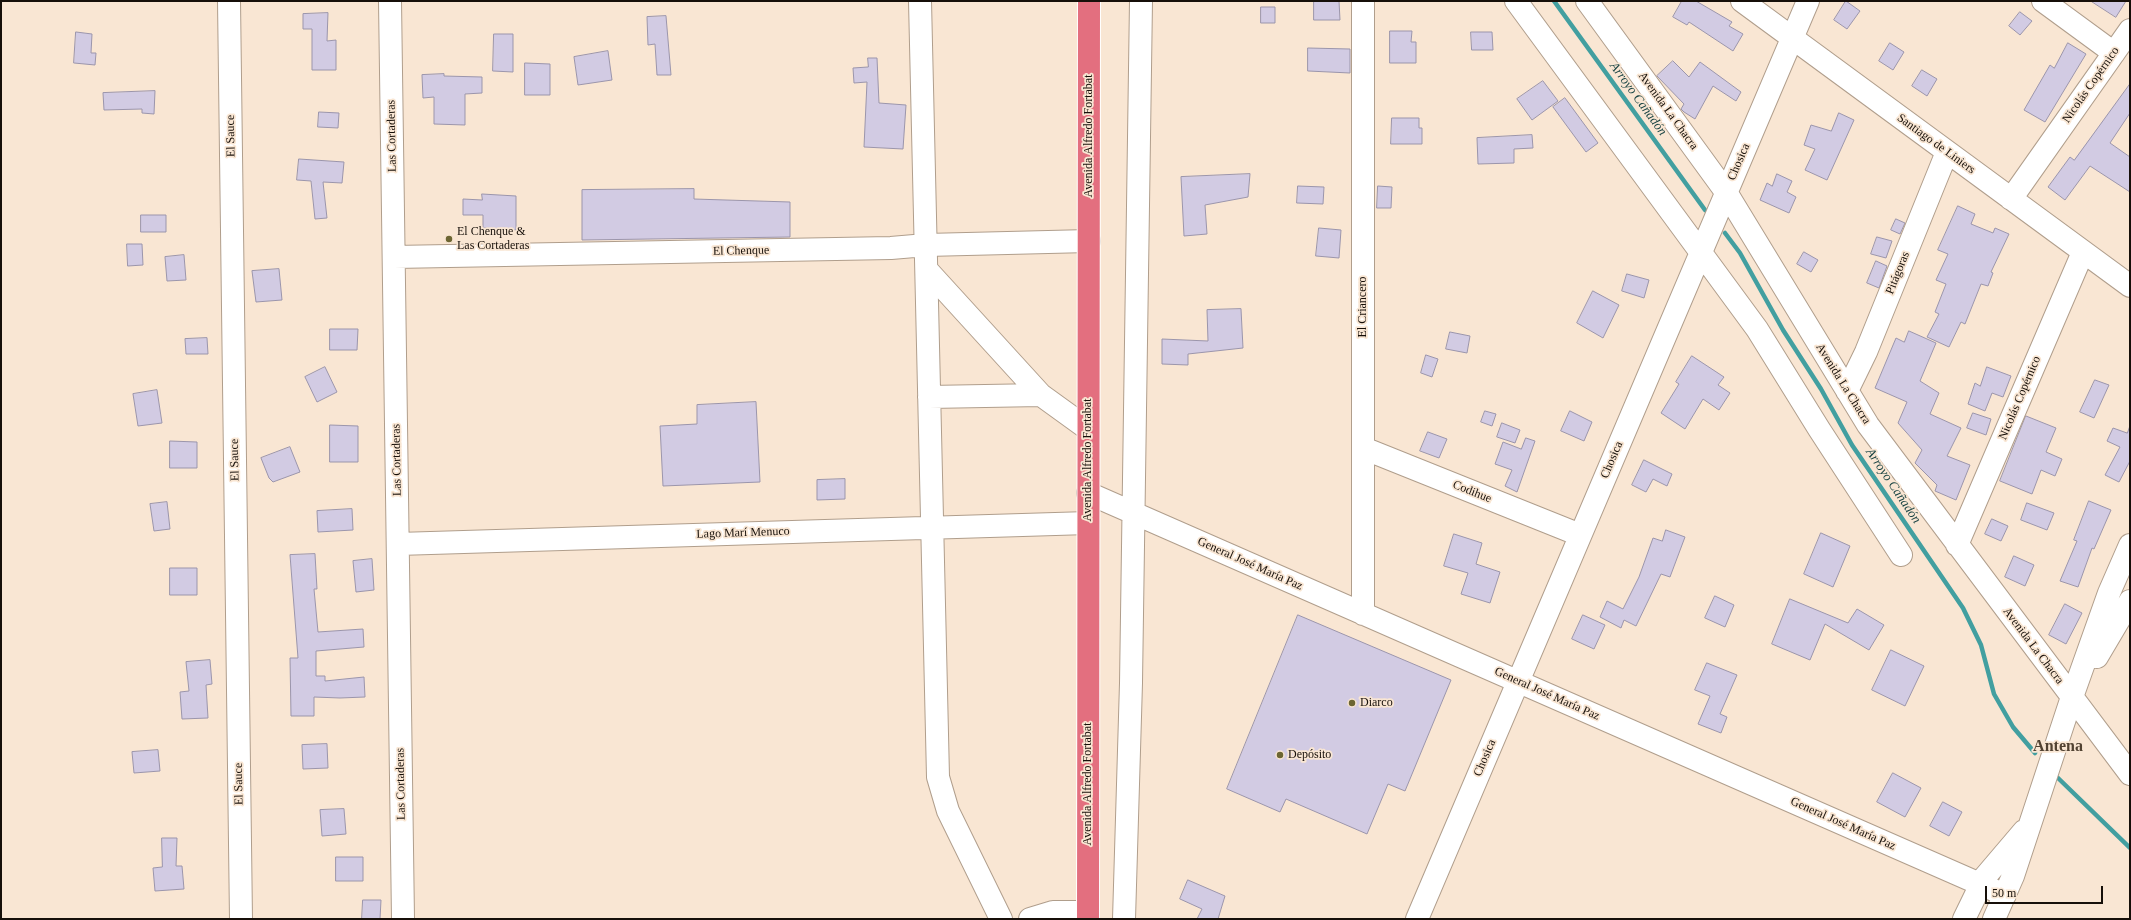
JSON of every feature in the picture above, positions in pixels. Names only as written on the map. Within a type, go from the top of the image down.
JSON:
[{"type":"highway","name":"Avenida Alfredo Fortabat","points":[[1088,916],[1089,1]]},
{"type":"street","name":"El Sauce","points":[[229,1],[241,919]]},
{"type":"street","name":"Las Cortaderas","points":[[390,1],[403,919]]},
{"type":"street","points":[[920,1],[938,777],[942,795],[955,827],[1001,919]]},
{"type":"street","points":[[1124,919],[1134,513],[1142,1]]},
{"type":"street","name":"El Criancero","points":[[1363,1],[1363,614]]},
{"type":"street","points":[[1516,1],[1757,329],[1819,429],[1901,555]]},
{"type":"street","name":"Avenida La Chacra","points":[[1587,1],[1726,192],[1876,437],[2072,697],[2126,766]]},
{"type":"street","name":"Santiago de Liniers","points":[[1742,1],[2130,286]]},
{"type":"street","name":"Chosica","points":[[1417,919],[1808,1]]},
{"type":"street","points":[[2043,1],[2114,53]]},
{"type":"street","name":"Nicolás Copérnico","points":[[2010,199],[2130,30]]},
{"type":"street","name":"Pitágoras","points":[[1847,391],[1866,352],[1947,152]]},
{"type":"street","name":"El Chenque","points":[[394,257],[891,248],[926,245],[1089,241]]},
{"type":"street","name":"Nicolás Copérnico","points":[[1957,545],[2083,252]]},
{"type":"street","points":[[927,270],[1041,395],[1088,429]]},
{"type":"street","points":[[930,397],[1041,395]]},
{"type":"street","name":"Codihue","points":[[1363,448],[1580,535]]},
{"type":"street","name":"General José María Paz","points":[[1088,493],[2005,895]]},
{"type":"street","name":"Lago Marí Menuco","points":[[398,544],[1088,523]]},
{"type":"street","points":[[1994,919],[2005,895],[2030,824],[2072,697],[2122,586],[2130,545]]},
{"type":"street","points":[[2072,697],[2130,601]]},
{"type":"street","points":[[1964,919],[1980,884],[1994,865],[2030,824]]},
{"type":"street","points":[[1030,919],[1053,912],[1088,916]]},
{"type":"building","points":[[1314,1],[1339,1],[1340,20],[1314,20]]},
{"type":"building","points":[[1682,1],[1696,1],[1732,22],[1729,26],[1743,34],[1733,51],[1689,22],[1687,25],[1673,17]]},
{"type":"building","points":[[1846,1],[1860,11],[1847,29],[1834,20]]},
{"type":"building","points":[[2091,1],[2126,1],[2116,17]]},
{"type":"building","points":[[1261,7],[1275,7],[1275,23],[1261,23]]},
{"type":"building","points":[[2020,12],[2032,21],[2020,35],[2009,26]]},
{"type":"building","points":[[328,13],[327,41],[336,40],[336,70],[312,70],[312,29],[303,29],[303,14]]},
{"type":"building","points":[[666,16],[671,75],[657,75],[655,44],[648,45],[647,17]]},
{"type":"building","points":[[1390,31],[1412,31],[1411,42],[1416,42],[1416,63],[1390,63]]},
{"type":"building","points":[[76,32],[92,34],[91,53],[96,53],[95,65],[74,63]]},
{"type":"building","points":[[1471,32],[1492,32],[1493,50],[1472,50]]},
{"type":"building","points":[[494,34],[513,34],[513,72],[493,71]]},
{"type":"building","points":[[1890,43],[1904,52],[1893,70],[1879,61]]},
{"type":"building","points":[[2068,43],[2086,54],[2045,122],[2024,110],[2050,65],[2054,68]]},
{"type":"building","points":[[1308,48],[1350,49],[1350,73],[1308,71]]},
{"type":"building","points":[[608,51],[612,80],[578,85],[574,57]]},
{"type":"building","points":[[868,58],[877,58],[879,103],[906,105],[903,149],[864,147],[867,82],[854,83],[853,68],[868,67]]},
{"type":"building","points":[[1673,61],[1689,77],[1700,62],[1741,92],[1736,101],[1713,86],[1695,119],[1681,109],[1684,104],[1657,76]]},
{"type":"building","points":[[525,63],[550,64],[550,95],[525,95]]},
{"type":"building","points":[[1922,70],[1937,79],[1927,96],[1912,86]]},
{"type":"building","points":[[444,74],[444,76],[482,77],[482,93],[465,94],[465,125],[434,124],[434,97],[423,98],[422,75]]},
{"type":"building","points":[[1543,81],[1558,101],[1532,120],[1517,99]]},
{"type":"building","points":[[2130,84],[2130,113],[2110,143],[2130,157],[2130,192],[2090,166],[2065,200],[2048,187],[2070,157],[2074,160]]},
{"type":"building","points":[[155,91],[154,114],[142,113],[142,109],[104,110],[103,93]]},
{"type":"building","points":[[1565,98],[1598,143],[1586,152],[1553,107]]},
{"type":"building","points":[[319,112],[339,113],[338,128],[318,127]]},
{"type":"building","points":[[1839,113],[1854,120],[1827,180],[1805,170],[1815,149],[1804,145],[1811,125],[1831,131]]},
{"type":"building","points":[[1392,118],[1419,118],[1419,128],[1422,128],[1422,144],[1391,144]]},
{"type":"building","points":[[1532,135],[1533,148],[1514,149],[1514,163],[1478,164],[1477,138]]},
{"type":"building","points":[[299,159],[344,162],[342,183],[323,182],[327,218],[315,219],[311,181],[297,180]]},
{"type":"building","points":[[1250,174],[1248,197],[1205,205],[1207,234],[1184,236],[1181,177]]},
{"type":"building","points":[[1777,174],[1792,181],[1787,192],[1796,197],[1789,213],[1760,200],[1767,183],[1772,186]]},
{"type":"building","points":[[1298,186],[1324,187],[1323,204],[1297,203]]},
{"type":"building","points":[[1378,186],[1392,187],[1391,208],[1377,208]]},
{"type":"building","points":[[694,189],[694,199],[790,202],[790,237],[582,240],[582,190]]},
{"type":"building","points":[[482,194],[516,196],[516,230],[483,228],[483,215],[463,215],[463,199],[482,200]]},
{"type":"building","points":[[1958,206],[1975,214],[1971,224],[1993,233],[1995,228],[2009,234],[1991,272],[1993,273],[1988,286],[1981,284],[1965,324],[1961,322],[1949,347],[1927,337],[1939,314],[1935,312],[1946,284],[1936,280],[1948,254],[1938,250]]},
{"type":"building","points":[[141,215],[166,215],[166,232],[141,232]]},
{"type":"building","points":[[1896,219],[1905,223],[1900,234],[1891,230]]},
{"type":"building","points":[[1319,228],[1341,230],[1339,258],[1316,256]]},
{"type":"building","points":[[1877,237],[1892,241],[1886,258],[1871,254]]},
{"type":"building","points":[[127,244],[142,244],[143,265],[128,266]]},
{"type":"building","points":[[1804,252],[1818,260],[1811,272],[1797,264]]},
{"type":"building","points":[[184,255],[186,280],[167,281],[165,257]]},
{"type":"building","points":[[1876,261],[1887,266],[1879,288],[1867,283]]},
{"type":"building","points":[[279,269],[282,300],[256,302],[252,271]]},
{"type":"building","points":[[1627,274],[1649,280],[1644,298],[1622,291]]},
{"type":"building","points":[[1593,291],[1619,305],[1603,338],[1577,323]]},
{"type":"building","points":[[1241,309],[1243,348],[1188,354],[1188,365],[1162,364],[1162,339],[1208,341],[1207,310]]},
{"type":"building","points":[[330,329],[358,329],[357,350],[330,350]]},
{"type":"building","points":[[1909,331],[1936,343],[1920,381],[1939,393],[1930,414],[1961,428],[1947,456],[1970,465],[1956,500],[1935,491],[1937,485],[1915,463],[1922,450],[1898,423],[1907,402],[1875,388],[1896,338],[1904,342]]},
{"type":"building","points":[[1450,332],[1470,336],[1467,353],[1446,349]]},
{"type":"building","points":[[207,338],[208,354],[186,354],[185,339]]},
{"type":"building","points":[[1426,355],[1438,359],[1432,377],[1421,373]]},
{"type":"building","points":[[1692,356],[1724,377],[1718,385],[1730,393],[1719,410],[1703,399],[1685,429],[1661,413],[1679,384],[1676,382]]},
{"type":"building","points":[[325,367],[337,392],[317,402],[305,377]]},
{"type":"building","points":[[1987,367],[2011,376],[2003,397],[1992,393],[1985,411],[1968,404],[1975,383],[1980,386]]},
{"type":"building","points":[[2095,380],[2109,385],[2094,418],[2080,412]]},
{"type":"building","points":[[157,390],[162,423],[138,426],[133,394]]},
{"type":"building","points":[[756,402],[760,482],[663,486],[660,426],[697,424],[697,405]]},
{"type":"building","points":[[1485,411],[1496,414],[1492,426],[1481,422]]},
{"type":"building","points":[[1570,411],[1592,422],[1584,441],[1561,431]]},
{"type":"building","points":[[1973,413],[1991,419],[1986,435],[1967,428]]},
{"type":"building","points":[[2026,416],[2056,428],[2046,452],[2062,459],[2055,476],[2041,470],[2032,494],[2000,481]]},
{"type":"building","points":[[1502,423],[1520,430],[1515,443],[1497,437]]},
{"type":"building","points":[[330,425],[358,426],[358,462],[330,462]]},
{"type":"building","points":[[2130,426],[2130,461],[2119,482],[2105,475],[2120,447],[2107,441],[2113,428],[2127,433]]},
{"type":"building","points":[[1428,432],[1447,439],[1439,458],[1420,451]]},
{"type":"building","points":[[1526,438],[1535,441],[1517,492],[1505,486],[1512,470],[1495,464],[1503,442],[1521,449]]},
{"type":"building","points":[[170,441],[197,442],[197,468],[170,468]]},
{"type":"building","points":[[290,447],[300,472],[273,482],[269,478],[261,458]]},
{"type":"building","points":[[1644,460],[1672,474],[1667,486],[1653,479],[1646,492],[1632,485]]},
{"type":"building","points":[[845,479],[845,499],[817,500],[817,480]]},
{"type":"building","points":[[2089,501],[2111,510],[2094,549],[2092,548],[2078,587],[2060,581],[2077,541],[2074,540]]},
{"type":"building","points":[[167,502],[170,529],[154,531],[150,504]]},
{"type":"building","points":[[2027,503],[2054,513],[2047,530],[2021,520]]},
{"type":"building","points":[[352,509],[353,530],[318,532],[317,511]]},
{"type":"building","points":[[1992,519],[2008,526],[2001,541],[1985,534]]},
{"type":"building","points":[[1666,530],[1685,537],[1670,577],[1661,574],[1636,626],[1624,620],[1621,628],[1600,617],[1607,601],[1623,609],[1639,577],[1653,538],[1662,541]]},
{"type":"building","points":[[1821,533],[1850,546],[1833,587],[1804,574]]},
{"type":"building","points":[[1454,534],[1482,543],[1476,564],[1500,572],[1490,603],[1461,594],[1468,573],[1444,566]]},
{"type":"building","points":[[315,554],[317,589],[314,589],[318,632],[363,629],[364,647],[316,651],[316,676],[325,676],[325,681],[364,677],[365,697],[314,697],[314,716],[291,716],[290,658],[298,658],[290,555]]},
{"type":"building","points":[[2014,556],[2034,565],[2025,586],[2005,577]]},
{"type":"building","points":[[372,559],[374,590],[356,592],[353,561]]},
{"type":"building","points":[[170,568],[197,568],[197,595],[170,595]]},
{"type":"building","points":[[1715,596],[1734,605],[1725,627],[1705,618]]},
{"type":"building","points":[[1790,599],[1848,623],[1857,609],[1884,625],[1869,650],[1825,624],[1810,660],[1772,644]]},
{"type":"building","points":[[2065,604],[2082,613],[2066,644],[2049,635]]},
{"type":"building","name":"Diarco","points":[[1298,615],[1451,680],[1405,791],[1388,784],[1367,834],[1286,799],[1280,812],[1227,789]]},
{"type":"building","points":[[1583,615],[1605,625],[1594,649],[1572,639]]},
{"type":"building","points":[[1891,650],[1924,666],[1905,706],[1872,690]]},
{"type":"building","points":[[210,660],[212,684],[206,685],[208,718],[182,719],[180,692],[189,691],[186,662]]},
{"type":"building","points":[[1707,663],[1737,675],[1720,714],[1727,717],[1721,733],[1698,724],[1710,696],[1695,690]]},
{"type":"building","points":[[327,744],[328,768],[303,769],[302,745]]},
{"type":"building","points":[[158,750],[160,771],[134,773],[132,752]]},
{"type":"building","points":[[1893,773],[1921,788],[1905,817],[1877,802]]},
{"type":"building","points":[[1943,802],[1962,812],[1949,836],[1930,826]]},
{"type":"building","points":[[344,809],[346,834],[322,836],[320,810]]},
{"type":"building","points":[[162,838],[177,838],[176,866],[182,866],[184,889],[155,891],[153,868],[162,867]]},
{"type":"building","points":[[336,857],[363,857],[363,881],[336,881]]},
{"type":"building","points":[[1188,880],[1225,896],[1218,919],[1197,919],[1202,909],[1180,899]]},
{"type":"building","points":[[363,900],[381,900],[380,919],[362,919]]},
{"type":"waterway","name":"Arroyo Cañadón","points":[[1554,1],[1705,210]]},
{"type":"waterway","name":"Arroyo Cañadón","points":[[1725,233],[1740,253],[1783,330],[1821,389],[1852,445],[1963,608],[1981,645],[1994,694],[2013,727],[2035,753]]},
{"type":"waterway","name":"Arroyo Cañadón","points":[[2058,778],[2130,848]]},
{"type":"place","name":"El Chenque & Las Cortaderas","points":[[449,239]]},
{"type":"place","name":"Diarco","points":[[1352,703]]},
{"type":"place","name":"Depósito","points":[[1280,755]]},
{"type":"district","name":"Antena","points":[[2058,747]]}]
